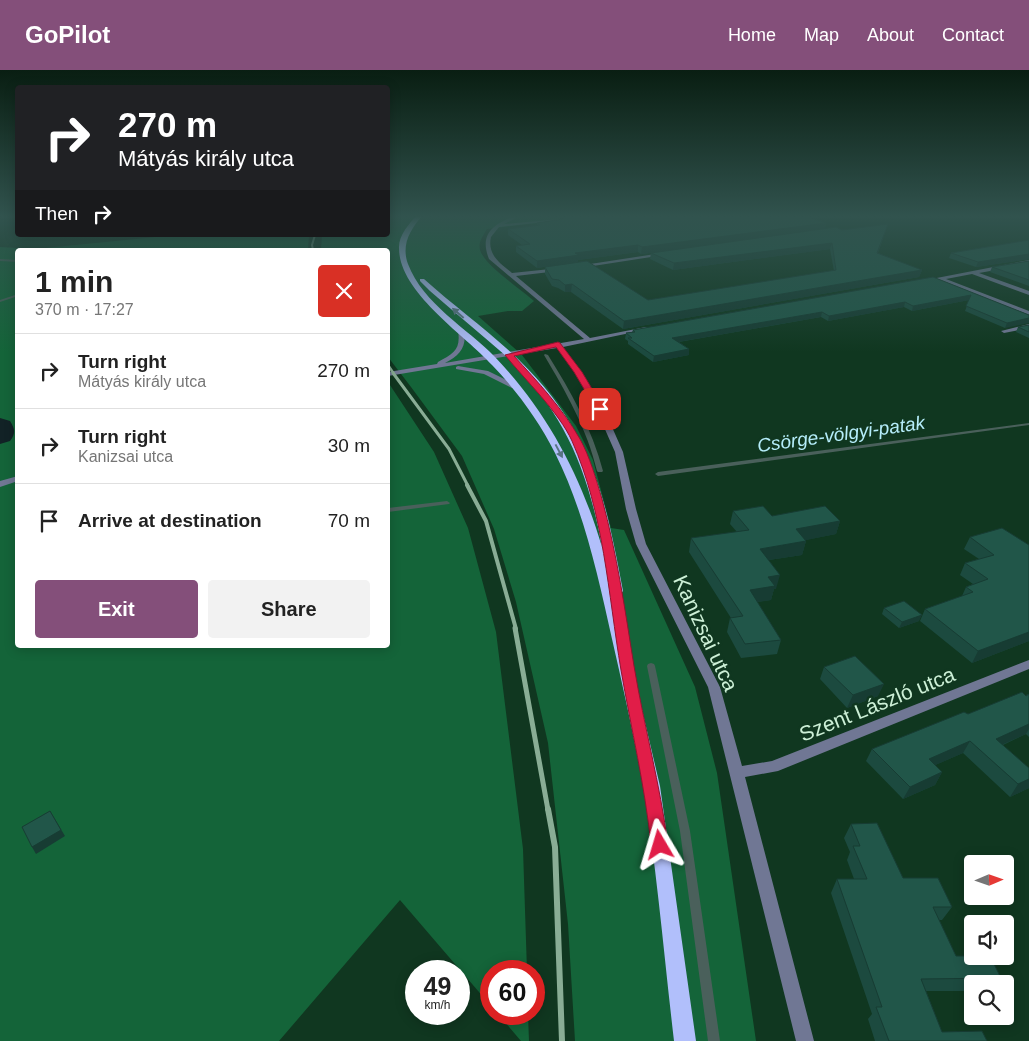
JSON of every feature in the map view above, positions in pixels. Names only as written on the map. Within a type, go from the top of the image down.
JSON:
[{"type":"main road","points":[[405,261],[414,282],[491,358],[533,410],[552,438],[579,495],[608,588],[627,668],[655,805],[685,1041]]},
{"type":"main road","points":[[406,265],[438,296],[509,355],[529,377],[576,440],[590,474],[603,521],[617,592],[627,668]]},
{"type":"street","points":[[495,261],[588,339]]},
{"type":"street","points":[[578,266],[612,261]]},
{"type":"street","points":[[919,282],[1029,262]]},
{"type":"street","points":[[510,275],[568,267]]},
{"type":"street","points":[[971,272],[1029,293]]},
{"type":"street","points":[[938,278],[1029,313]]},
{"type":"street","points":[[1004,331],[1029,326]]},
{"type":"street","points":[[390,374],[509,355],[558,344],[656,327]]},
{"type":"street","points":[[430,367],[459,351],[463,342],[461,330]]},
{"type":"street","name":"Kanizsai utca","points":[[558,344],[578,372],[600,409],[619,452],[631,509],[641,544],[714,687],[805,1041]]},
{"type":"street","points":[[430,367],[470,368],[486,372],[515,386]]},
{"type":"street","points":[[0,484],[15,479]]},
{"type":"street","name":"Szent László utca","points":[[737,772],[773,767],[1029,664]]},
{"type":"green space","points":[[0,261],[15,261],[15,648],[390,648],[390,385],[434,452],[468,528],[496,632],[523,849],[527,960],[480,960],[480,993],[470,982],[470,960],[452,960],[400,900],[279,1041],[0,1041]]},
{"type":"green space","points":[[390,261],[488,261],[534,301],[522,311],[508,311],[478,316],[522,355],[576,426],[593,460],[611,528],[624,530],[695,687],[717,773],[756,1041],[575,1041],[568,924],[548,743],[516,602],[494,529],[462,456],[390,360]]},
{"type":"green space","points":[[507,1025],[528,1025],[529,1041],[521,1041]]},
{"type":"building","points":[[587,261],[648,300],[836,270],[835,261],[899,261],[922,270],[624,321],[572,284],[565,285],[559,280],[552,279],[545,267]]},
{"type":"building","points":[[1029,261],[1029,280],[992,267]]},
{"type":"building","points":[[933,277],[1029,315],[1029,318],[1007,323],[966,306],[971,295],[913,306],[905,302],[829,316],[822,312],[672,338],[689,349],[654,356],[628,338],[632,338],[626,333],[635,332],[633,330]]},
{"type":"building","points":[[1029,325],[1029,332],[1018,327]]},
{"type":"building","points":[[763,506],[772,516],[825,506],[840,521],[796,529],[806,541],[760,549],[780,575],[768,577],[775,586],[750,590],[781,640],[745,644],[730,618],[743,616],[691,538],[749,530],[733,511]]},
{"type":"building","points":[[1002,528],[1029,545],[1029,632],[978,651],[925,609],[973,592],[966,587],[988,579],[965,563],[994,555],[970,537]]},
{"type":"building","points":[[904,601],[922,615],[902,622],[884,608]]},
{"type":"building","points":[[855,656],[884,684],[853,695],[824,667]]},
{"type":"building","points":[[1022,692],[1026,696],[1029,694],[1029,724],[996,739],[1029,768],[1029,779],[1018,784],[970,741],[929,759],[942,772],[910,787],[872,749],[964,712],[968,714]]},
{"type":"building","points":[[50,811],[61,830],[32,847],[22,827]]},
{"type":"building","points":[[877,823],[903,878],[938,878],[952,907],[933,907],[956,956],[964,956],[964,965],[994,965],[1000,975],[964,975],[964,978],[921,979],[942,1032],[982,1031],[987,1041],[889,1041],[876,1007],[882,1007],[837,879],[867,879],[853,846],[860,846],[851,824]]},
{"type":"waterway","points":[[0,301],[15,296]]},
{"type":"waterway","points":[[546,355],[585,425],[600,471]]},
{"type":"waterway","name":"Csörge-völgyi-patak","points":[[658,474],[1029,424]]},
{"type":"waterway","points":[[0,427],[0,435]]},
{"type":"waterway","name":"Csörge-völgyi-patak","points":[[390,510],[447,503]]},
{"type":"waterway","points":[[651,666],[685,831],[714,1041]]},
{"type":"railway","points":[[390,368],[394,374]]},
{"type":"railway","points":[[393,373],[449,449],[468,486]]},
{"type":"railway","points":[[467,485],[486,521],[516,629]]},
{"type":"railway","points":[[515,628],[548,810]]},
{"type":"railway","points":[[548,809],[555,847],[562,1041]]},
{"type":"route","points":[[600,409],[578,372],[558,344],[509,355],[529,377],[566,425],[576,440],[590,474],[603,521],[624,637],[627,668],[655,805],[660,845]]}]
